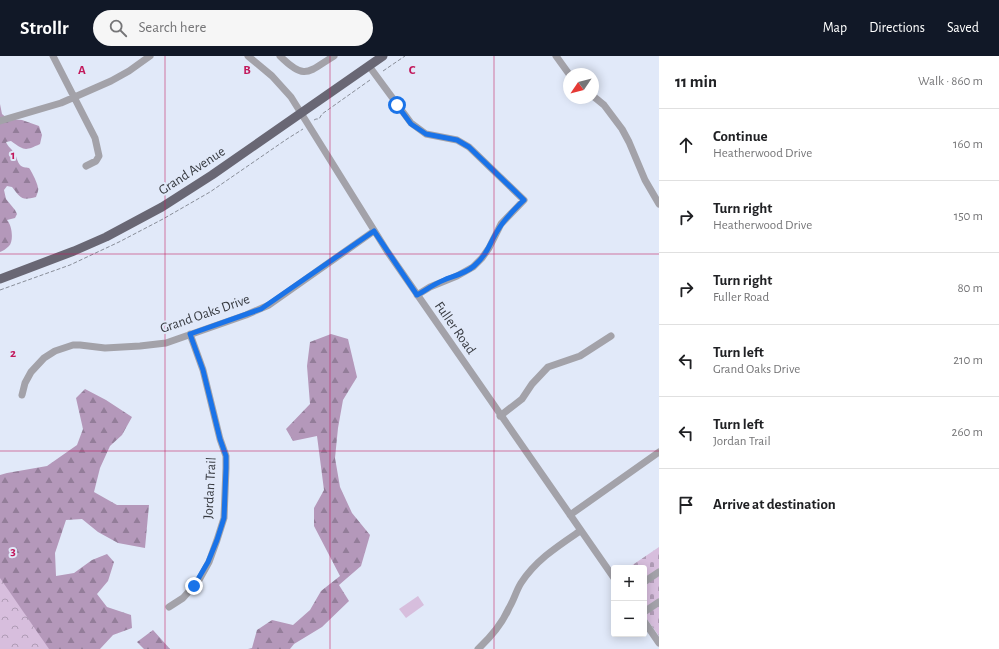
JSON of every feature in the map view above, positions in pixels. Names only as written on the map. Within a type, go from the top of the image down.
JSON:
[{"type":"main road","name":"Grand Avenue","points":[[0,279],[74,251],[106,237],[162,207],[212,175],[369,66],[381,56]]},
{"type":"street","points":[[53,56],[74,98],[89,123],[98,147],[99,156],[96,161],[86,166]]},
{"type":"street","points":[[0,121],[74,98],[111,81],[150,56]]},
{"type":"street","name":"Fuller Road","points":[[248,56],[281,85],[292,99],[374,231],[500,416],[611,574]]},
{"type":"street","points":[[256,62],[261,56]]},
{"type":"street","points":[[280,56],[301,72],[304,72],[311,70],[334,56]]},
{"type":"street","points":[[556,56],[565,68]]},
{"type":"street","points":[[369,66],[411,124],[426,134],[457,140],[469,147],[524,200],[501,224],[489,248],[473,267],[457,276],[430,287],[417,295]]},
{"type":"street","points":[[599,101],[622,129],[645,180],[659,204]]},
{"type":"street","name":"Grand Oaks Drive","points":[[22,395],[25,384],[31,372],[39,362],[61,349],[80,345],[105,348],[166,343],[265,307],[374,231]]},
{"type":"street","name":"Jordan Trail","points":[[169,607],[183,598],[199,580],[217,540],[224,518],[226,456],[220,439],[203,370],[190,334]]},
{"type":"street","points":[[500,416],[522,399],[532,384],[548,367],[580,356],[611,336]]},
{"type":"street","points":[[570,515],[659,452]]},
{"type":"street","points":[[478,649],[497,629],[522,582],[534,567],[548,553],[580,531]]},
{"type":"street","points":[[647,580],[659,572]]},
{"type":"street","points":[[647,610],[659,602]]},
{"type":"street","points":[[647,625],[659,643]]},
{"type":"path","points":[[316,119],[319,119],[322,114],[405,56]]},
{"type":"green space","points":[[0,104],[2,114],[8,119],[22,120],[39,126],[42,135],[40,144],[28,149],[19,147],[11,141],[6,142],[15,154],[20,165],[30,169],[36,180],[38,190],[36,197],[27,199],[22,198],[12,187],[7,186],[4,190],[6,199],[17,214],[15,218],[7,220],[11,229],[11,244],[0,252]]},
{"type":"green space","points":[[331,334],[348,339],[357,377],[343,400],[338,428],[335,458],[340,487],[352,513],[370,535],[361,566],[339,585],[349,601],[322,627],[294,644],[290,649],[248,649],[252,648],[257,630],[272,620],[293,625],[310,610],[321,591],[340,576],[314,526],[314,508],[324,490],[317,436],[293,441],[286,429],[310,404],[307,366],[310,342]]},
{"type":"green space","points":[[85,389],[106,400],[132,417],[122,435],[110,446],[100,468],[94,492],[117,505],[149,505],[145,548],[118,543],[98,532],[82,519],[66,520],[55,553],[56,576],[74,573],[92,560],[107,554],[114,562],[108,581],[97,594],[107,607],[131,615],[132,628],[113,635],[100,649],[0,649],[0,475],[47,466],[77,445],[83,429],[76,398]]},
{"type":"green space","points":[[659,547],[659,636],[647,619],[647,565],[632,565]]},
{"type":"green space","points":[[0,578],[49,649],[0,649]]},
{"type":"green space","points":[[418,596],[424,605],[406,618],[399,609]]},
{"type":"green space","points":[[153,630],[170,649],[144,649],[137,642]]},
{"type":"route","points":[[194,586],[199,580],[208,562],[224,518],[226,456],[220,439],[203,370],[190,334],[261,309],[374,231],[417,295],[444,280],[457,276],[473,267],[489,248],[501,224],[524,200],[469,147],[457,140],[426,134],[411,124],[397,105]]}]
